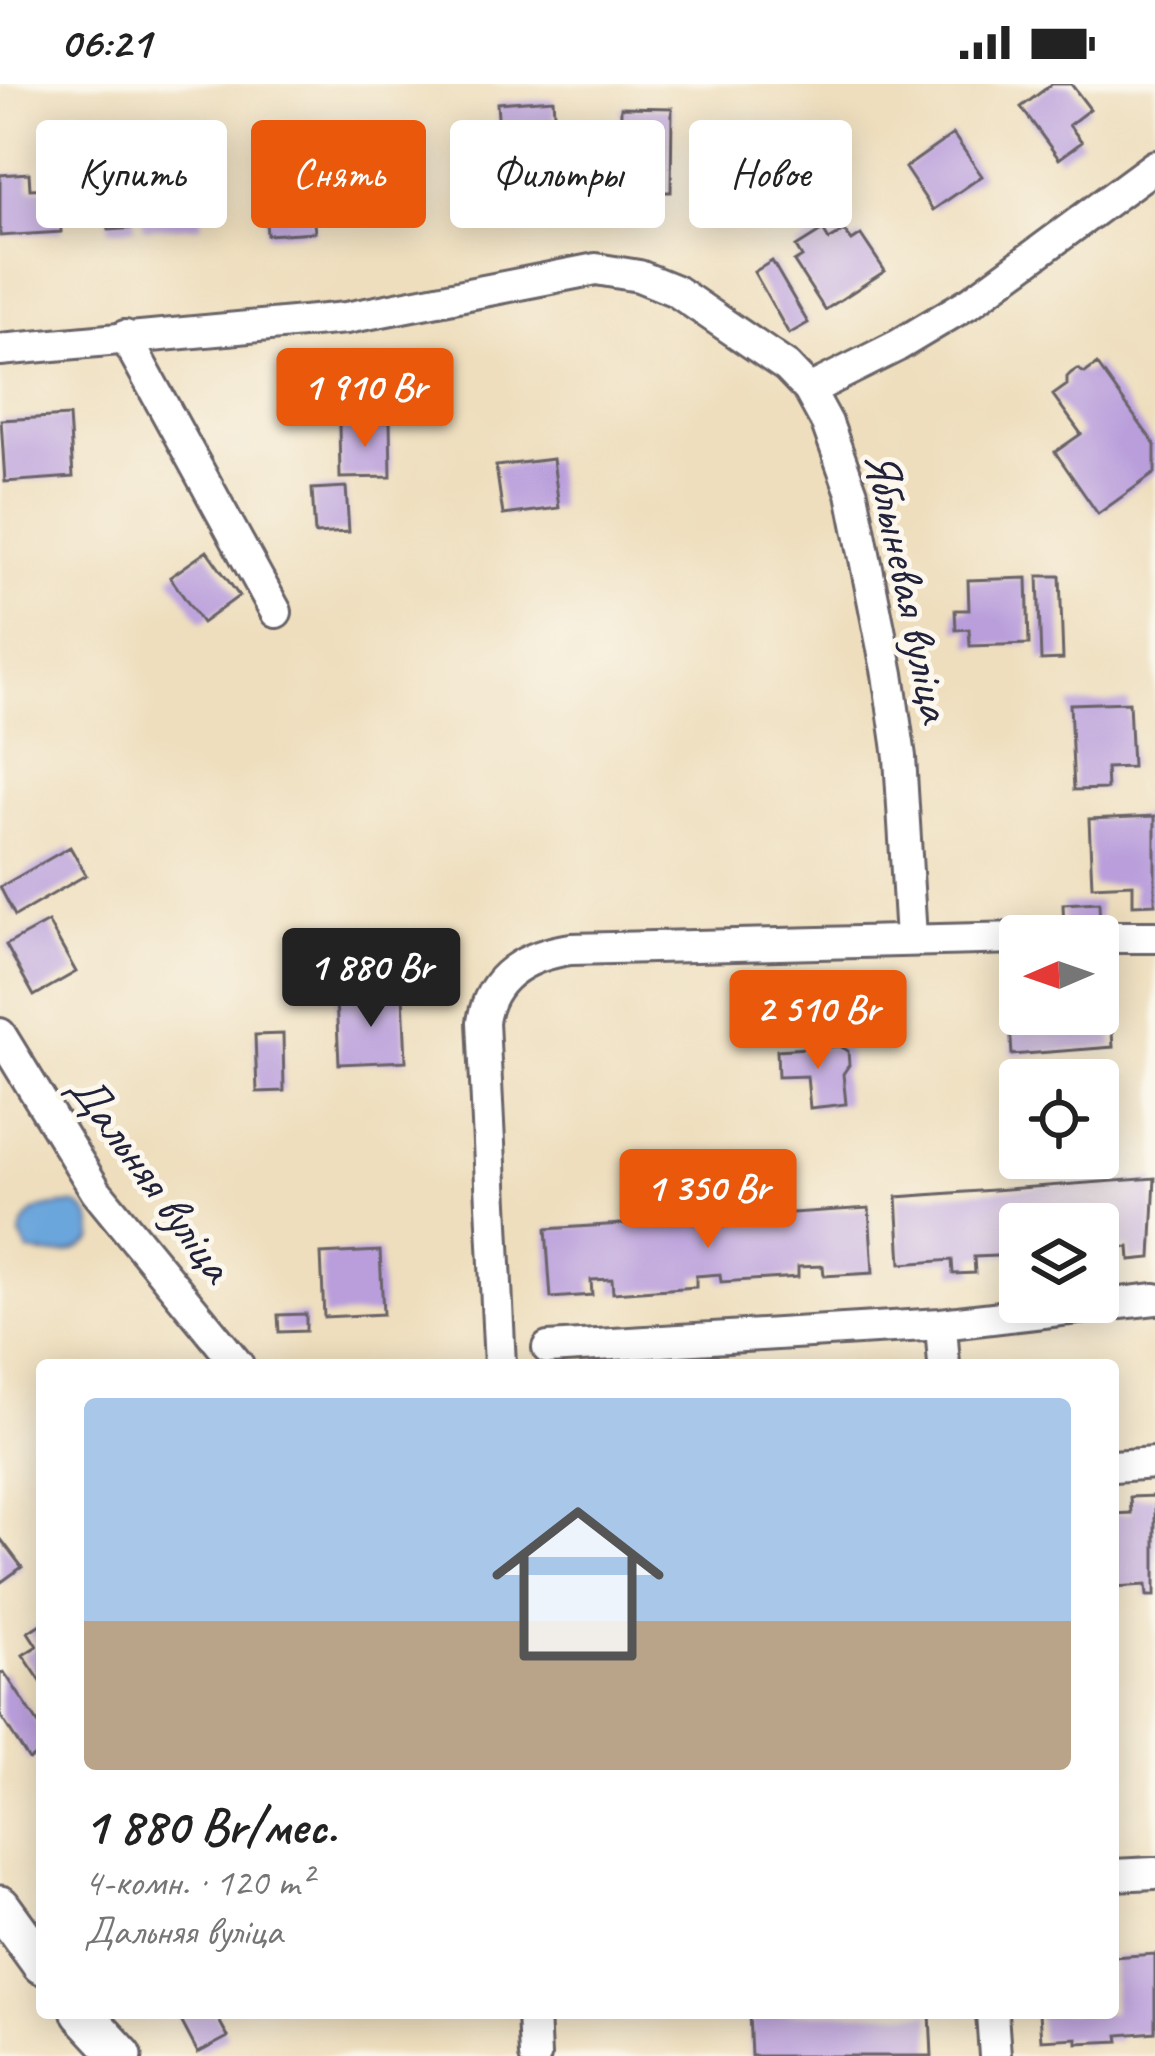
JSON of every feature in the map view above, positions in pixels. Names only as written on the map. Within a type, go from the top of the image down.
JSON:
[{"type":"main road","points":[[0,1906],[36,1956]]},
{"type":"main road","points":[[88,2019],[122,2056]]},
{"type":"street","points":[[809,390],[972,301],[1155,166]]},
{"type":"street","name":"Яблыневая вуліца","points":[[0,350],[346,317],[596,269],[639,276],[676,291],[787,367],[809,390],[827,423],[852,494],[868,564],[900,757],[911,938]]},
{"type":"street","points":[[125,337],[277,612]]},
{"type":"street","points":[[1119,937],[1155,937]]},
{"type":"street","points":[[500,1359],[483,1022],[495,986],[512,969],[553,952],[572,950],[999,938]]},
{"type":"street","name":"Дальняя вуліца","points":[[0,1034],[96,1191],[233,1359]]},
{"type":"street","points":[[548,1348],[941,1324],[1155,1299]]},
{"type":"street","points":[[941,1324],[944,1359]]},
{"type":"street","points":[[1119,1466],[1155,1463]]},
{"type":"street","points":[[1119,1875],[1155,1873]]},
{"type":"street","points":[[533,2019],[535,2056]]},
{"type":"street","points":[[992,2019],[995,2056]]},
{"type":"water","points":[[75,1204],[90,1218],[93,1239],[63,1254],[29,1252],[20,1235],[28,1218],[48,1207]]},
{"type":"building","points":[[1052,84],[1071,84],[1090,109],[1069,125],[1082,142],[1059,159],[1021,107]]},
{"type":"building","points":[[553,99],[554,120],[498,120],[497,103]]},
{"type":"building","points":[[621,107],[672,108],[671,192],[665,192],[665,120],[621,120]]},
{"type":"building","points":[[953,134],[982,176],[933,210],[905,168]]},
{"type":"building","points":[[29,173],[30,189],[36,189],[36,228],[61,228],[61,232],[0,236],[0,175]]},
{"type":"building","points":[[267,228],[315,228],[315,232],[267,235]]},
{"type":"building","points":[[823,230],[829,240],[844,231],[852,241],[861,235],[885,271],[825,310],[794,262],[802,257],[796,247]]},
{"type":"building","points":[[772,261],[808,323],[789,334],[754,272]]},
{"type":"building","points":[[1097,364],[1155,445],[1155,473],[1098,514],[1055,452],[1081,434],[1053,395],[1067,385],[1071,373],[1077,369],[1085,373]]},
{"type":"building","points":[[69,416],[73,477],[5,482],[1,420]]},
{"type":"building","points":[[390,422],[391,477],[340,478],[339,423]]},
{"type":"building","points":[[553,459],[559,508],[503,515],[496,466]]},
{"type":"building","points":[[346,487],[349,532],[315,534],[312,489]]},
{"type":"building","points":[[207,551],[239,596],[202,623],[170,577]]},
{"type":"building","points":[[1038,576],[1060,576],[1063,659],[1041,660]]},
{"type":"building","points":[[1027,578],[1029,644],[970,646],[969,629],[956,630],[955,610],[969,610],[968,580]]},
{"type":"building","points":[[1129,702],[1132,767],[1106,768],[1107,789],[1074,790],[1070,704]]},
{"type":"building","points":[[1155,816],[1155,904],[1133,905],[1133,884],[1092,886],[1089,819]]},
{"type":"building","points":[[70,847],[86,875],[15,916],[0,887]]},
{"type":"building","points":[[1099,902],[1099,915],[1063,915],[1063,904]]},
{"type":"building","points":[[48,922],[76,972],[34,996],[6,945]]},
{"type":"building","points":[[403,995],[406,1061],[339,1064],[336,998]]},
{"type":"building","points":[[283,1034],[284,1091],[257,1092],[255,1035]]},
{"type":"building","points":[[1011,1035],[1112,1035],[1113,1047],[1012,1055]]},
{"type":"building","points":[[840,1046],[848,1051],[849,1065],[843,1074],[846,1104],[810,1108],[807,1076],[778,1077],[777,1050]]},
{"type":"building","points":[[1155,1178],[1151,1258],[1130,1260],[1129,1247],[1119,1248],[1119,1203],[999,1203],[999,1256],[974,1257],[975,1273],[953,1274],[952,1260],[901,1264],[897,1197]]},
{"type":"building","points":[[869,1208],[873,1273],[824,1276],[823,1266],[798,1267],[798,1277],[721,1282],[720,1274],[696,1276],[696,1287],[613,1293],[612,1279],[591,1280],[592,1295],[551,1298],[546,1229]]},
{"type":"building","points":[[380,1251],[383,1314],[324,1317],[321,1254]]},
{"type":"building","points":[[306,1314],[306,1331],[279,1332],[278,1315]]},
{"type":"building","points":[[1155,1496],[1155,1596],[1147,1596],[1146,1585],[1119,1587],[1119,1514],[1131,1513],[1130,1497]]},
{"type":"building","points":[[0,1538],[22,1567],[0,1583]]},
{"type":"building","points":[[36,1647],[36,1674],[23,1655]]},
{"type":"building","points":[[4,1672],[36,1720],[36,1755],[29,1760],[0,1715],[0,1674]]},
{"type":"building","points":[[1155,1954],[1155,2032],[1118,2035],[1119,2041],[1041,2040],[1039,2019],[1119,2019],[1119,1957]]},
{"type":"building","points":[[180,2019],[218,2019],[228,2037],[198,2053]]},
{"type":"building","points":[[749,2019],[930,2019],[932,2056],[751,2056]]}]
